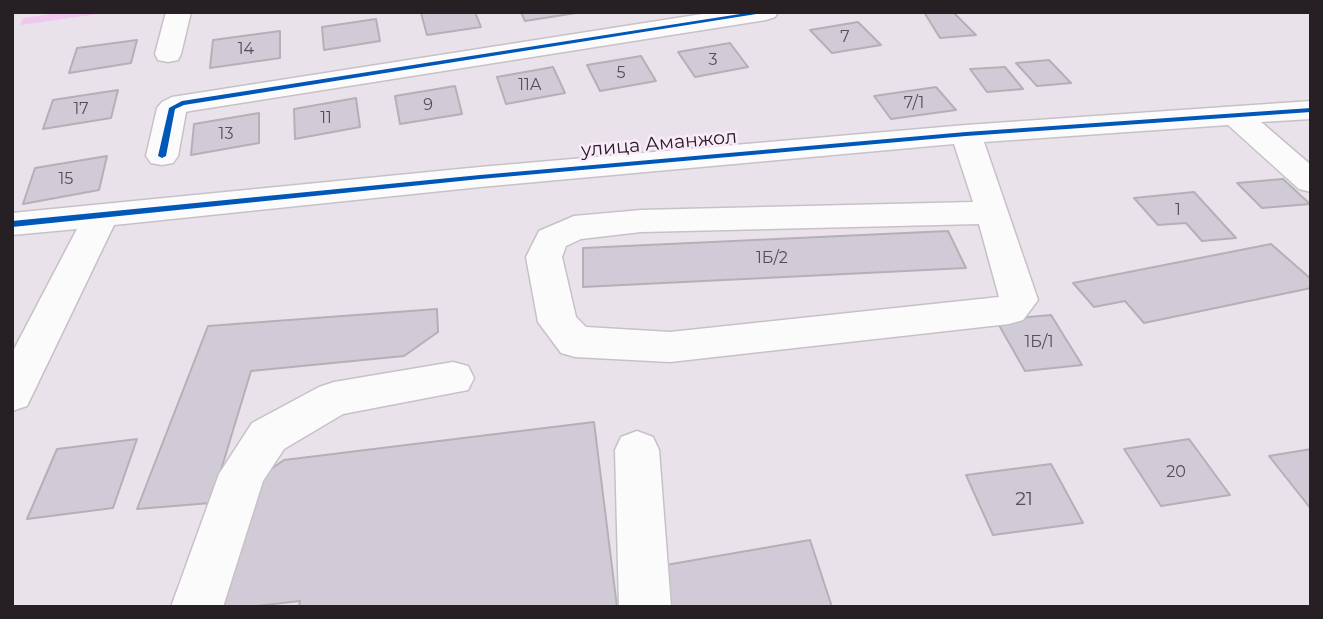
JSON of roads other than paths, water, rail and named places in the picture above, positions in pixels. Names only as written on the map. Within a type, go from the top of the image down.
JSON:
[{"type":"street","points":[[168,54],[179,12]]},
{"type":"street","points":[[162,156],[173,108],[182,103],[766,12]]},
{"type":"street","name":"улица Аманжол","points":[[12,224],[480,177],[966,134],[1311,110]]},
{"type":"street","points":[[1237,117],[1311,182]]},
{"type":"street","points":[[966,134],[992,213],[1019,300],[1009,310],[670,347],[575,342],[558,322],[544,257],[551,239],[574,228],[641,221],[992,213]]},
{"type":"street","points":[[12,394],[101,216]]},
{"type":"street","points":[[197,607],[242,474],[268,436],[334,399],[453,378]]},
{"type":"street","points":[[637,450],[645,607]]}]
